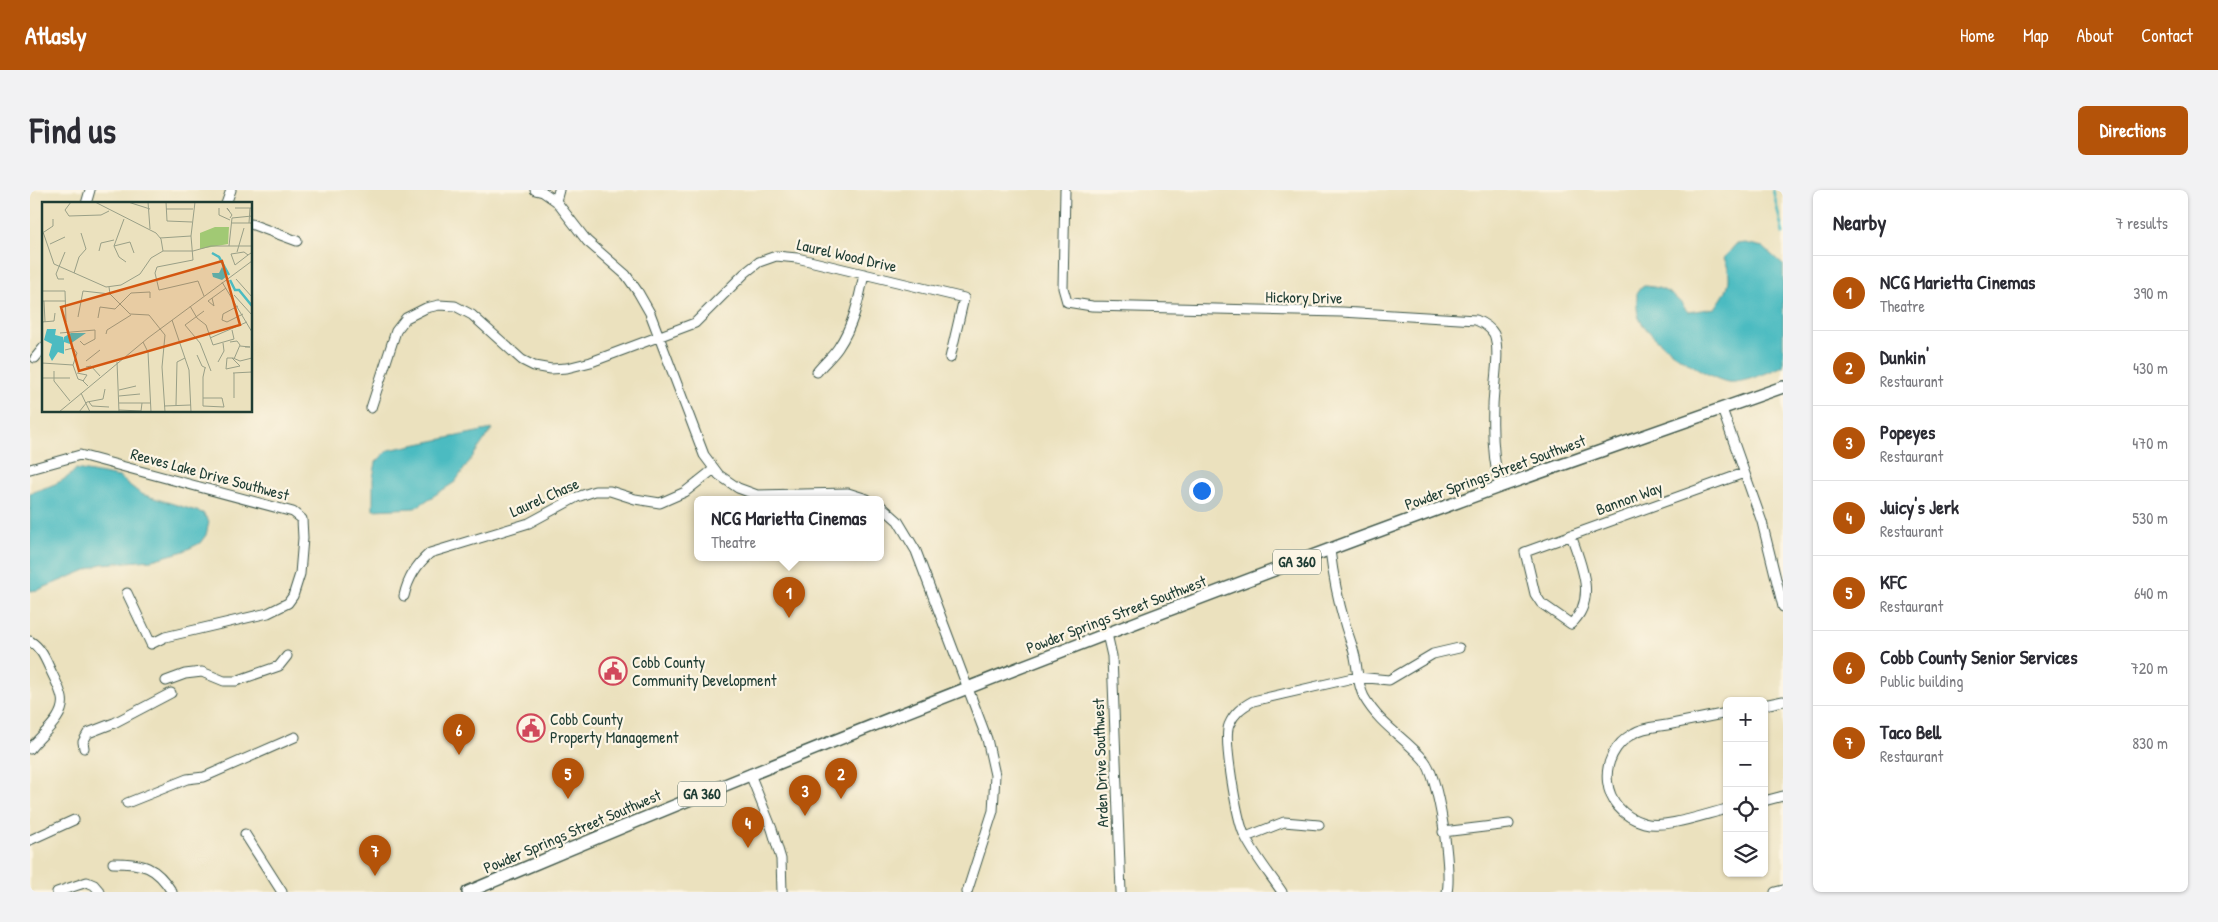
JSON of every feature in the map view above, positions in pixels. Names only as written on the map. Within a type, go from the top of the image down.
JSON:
[{"type":"main road","name":"Powder Springs Street Southwest","points":[[468,892],[750,774],[1107,634],[1500,487],[1783,387]]},
{"type":"street","points":[[227,202],[231,190]]},
{"type":"street","points":[[535,190],[544,192],[556,201],[587,240],[626,275],[650,313],[704,455],[719,475],[738,488],[757,495],[848,493],[858,496]]},
{"type":"street","points":[[556,201],[558,190]]},
{"type":"street","name":"Hickory Drive","points":[[1065,190],[1063,288],[1068,302],[1092,306],[1342,312],[1476,320],[1485,324],[1494,334],[1496,358],[1492,406],[1496,472],[1500,487]]},
{"type":"street","points":[[252,224],[297,241]]},
{"type":"street","name":"Laurel Wood Drive","points":[[371,408],[396,331],[406,318],[426,308],[438,305],[455,306],[472,314],[522,360],[534,366],[551,369],[567,368],[591,362],[695,323],[745,273],[759,262],[776,256],[797,258],[964,298],[950,358]]},
{"type":"street","points":[[817,372],[838,348],[849,326],[857,306],[864,274]]},
{"type":"street","points":[[35,358],[42,349]]},
{"type":"street","points":[[1722,409],[1762,522],[1783,607]]},
{"type":"street","name":"Reeves Lake Drive Southwest","points":[[30,469],[80,455],[293,512],[302,519],[304,538],[300,574],[293,596],[288,603],[268,613],[165,636],[151,644],[127,593]]},
{"type":"street","name":"Laurel Chase","points":[[404,596],[407,584],[418,564],[430,553],[529,523],[576,497],[595,491],[610,491],[635,499],[660,503],[685,492],[714,469]]},
{"type":"street","name":"Bannon Way","points":[[1571,535],[1585,578],[1586,602],[1582,614],[1571,624],[1541,602],[1535,594],[1525,552],[1571,535],[1744,473]]},
{"type":"street","points":[[884,509],[898,521],[916,551],[987,738],[996,786],[993,811],[967,892]]},
{"type":"street","points":[[1330,550],[1344,622],[1355,656],[1357,677],[1364,696],[1384,724],[1410,746],[1430,768],[1438,791],[1448,881],[1447,892]]},
{"type":"street","name":"Arden Drive Southwest","points":[[1107,634],[1112,656],[1121,892]]},
{"type":"street","points":[[30,641],[40,649],[60,692],[62,703],[58,718],[32,742]]},
{"type":"street","points":[[1282,892],[1246,837],[1237,812],[1227,738],[1232,719],[1243,707],[1253,702],[1357,677],[1389,680],[1432,654],[1459,648]]},
{"type":"street","points":[[166,681],[185,674],[202,672],[224,681],[236,681],[279,666],[287,656]]},
{"type":"street","points":[[84,748],[83,742],[88,733],[114,723],[171,693]]},
{"type":"street","points":[[1768,704],[1783,702]]},
{"type":"street","points":[[1723,714],[1636,731],[1615,748],[1610,759],[1607,776],[1611,795],[1624,814],[1646,824],[1665,824],[1723,810]]},
{"type":"street","points":[[127,803],[187,779],[204,777],[294,737]]},
{"type":"street","points":[[750,774],[772,829],[780,859],[782,892]]},
{"type":"street","points":[[1768,799],[1783,796]]},
{"type":"street","points":[[30,840],[74,820]]},
{"type":"street","points":[[1246,837],[1284,822],[1319,825]]},
{"type":"street","points":[[1443,832],[1509,824]]},
{"type":"street","points":[[245,834],[282,892]]},
{"type":"street","points":[[113,863],[125,863],[150,868],[158,872],[172,892]]},
{"type":"street","points":[[57,892],[87,882],[94,885],[100,892]]},
{"type":"street","points":[[1775,892],[1783,890]]},
{"type":"water","points":[[1745,243],[1763,247],[1783,265],[1783,366],[1748,379],[1728,382],[1693,366],[1665,346],[1645,327],[1639,318],[1637,291],[1644,286],[1662,290],[1671,294],[1688,312],[1715,308],[1726,290],[1729,279],[1724,258],[1736,244]]},
{"type":"water","points":[[492,429],[455,482],[415,508],[373,510],[373,478],[376,462],[388,450]]},
{"type":"water","points":[[76,469],[119,477],[141,494],[203,513],[209,522],[206,535],[200,543],[184,551],[152,560],[101,564],[38,590],[30,591],[30,493],[61,481]]},
{"type":"waterway","points":[[1773,190],[1783,234]]},
{"type":"place","name":"NCG Marietta Cinemas","points":[[789,618]]},
{"type":"place","name":"Cobb County Community Development","points":[[613,671]]},
{"type":"place","name":"Cobb County Property Management","points":[[531,728]]},
{"type":"place","name":"Cobb County Senior Services","points":[[459,755]]},
{"type":"place","name":"KFC","points":[[568,799]]},
{"type":"place","name":"Dunkin'","points":[[841,799]]},
{"type":"place","name":"Popeyes","points":[[805,816]]},
{"type":"place","name":"Juicy's Jerk","points":[[748,848]]},
{"type":"place","name":"Taco Bell","points":[[375,876]]}]
